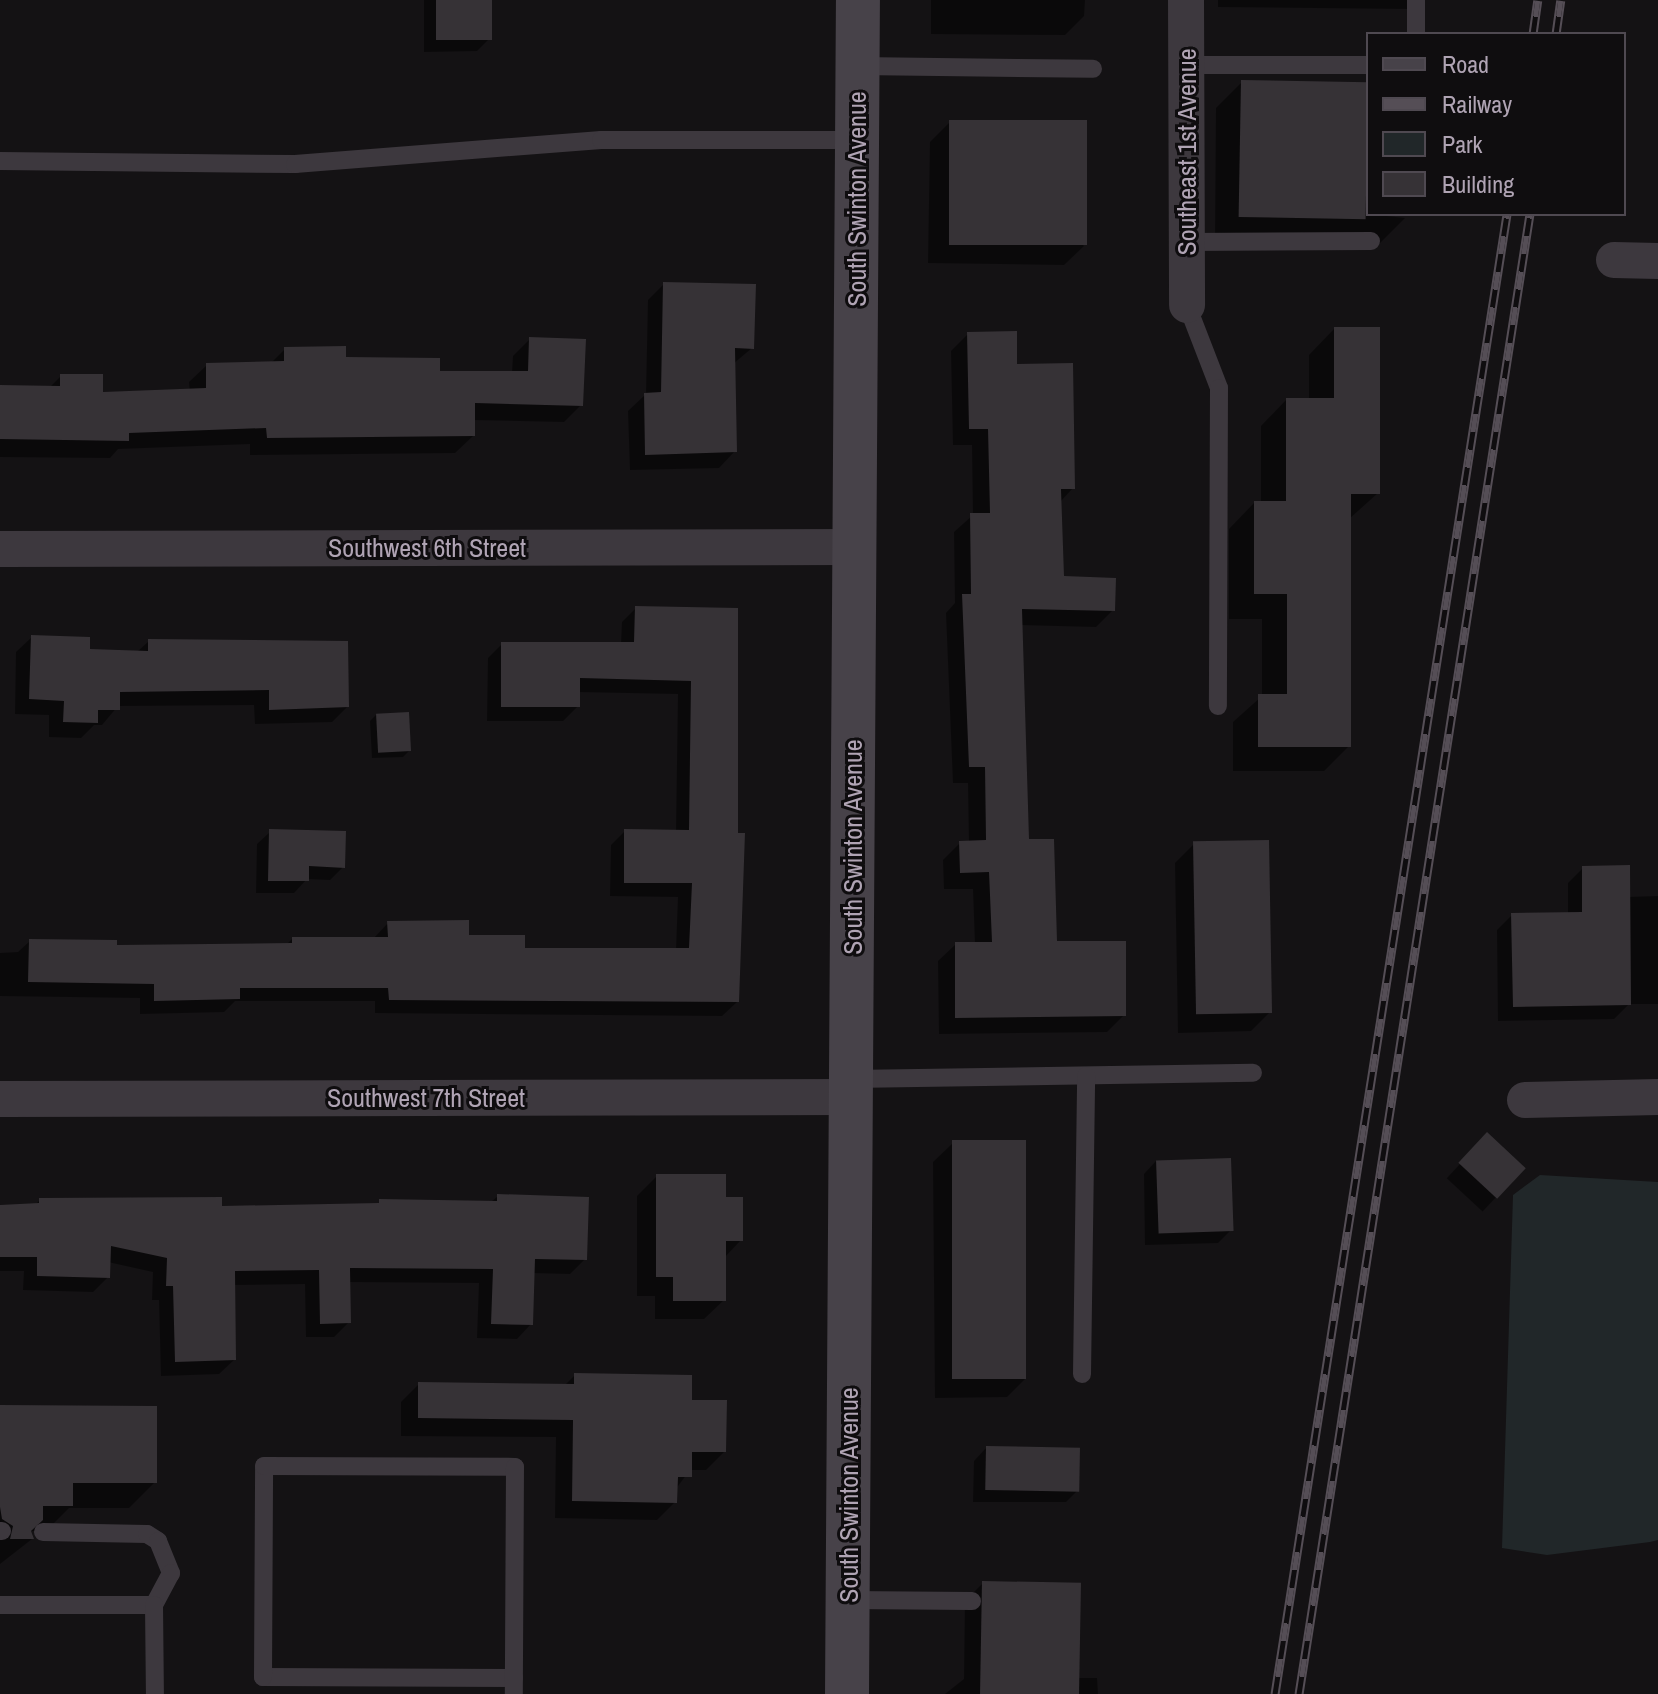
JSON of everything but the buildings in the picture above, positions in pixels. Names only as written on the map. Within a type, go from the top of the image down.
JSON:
[{"type":"street","name":"South Swinton Avenue","points":[[847,1694],[858,0]]},
{"type":"street","name":"Southeast 1st Avenue","points":[[1186,0],[1187,305]]},
{"type":"street","points":[[1614,260],[1658,261]]},
{"type":"street","name":"Southwest 6th Street","points":[[0,549],[855,547]]},
{"type":"street","name":"Southwest 7th Street","points":[[0,1099],[851,1088]]},
{"type":"street","points":[[1525,1100],[1658,1097]]},
{"type":"lane","points":[[1416,0],[1416,32]]},
{"type":"lane","points":[[1187,65],[1366,65]]},
{"type":"lane","points":[[858,66],[1093,69]]},
{"type":"lane","points":[[0,161],[295,164],[601,140],[857,140]]},
{"type":"lane","points":[[1187,242],[1371,241]]},
{"type":"lane","points":[[1187,305],[1219,388],[1218,706]]},
{"type":"lane","points":[[851,1088],[1086,1076],[1253,1073]]},
{"type":"lane","points":[[1082,1374],[1086,1076]]},
{"type":"lane","points":[[264,1466],[515,1467],[514,1686],[263,1677],[264,1466]]},
{"type":"lane","points":[[43,1532],[147,1534],[158,1541],[171,1573],[154,1605],[155,1694]]},
{"type":"lane","points":[[848,1600],[972,1601]]},
{"type":"lane","points":[[0,1605],[154,1605]]},
{"type":"green space","points":[[1540,1175],[1658,1182],[1658,1540],[1547,1555],[1502,1548],[1513,1195]]},
{"type":"railway","points":[[1533,32],[1538,0]]},
{"type":"railway","points":[[1556,32],[1561,0]]},
{"type":"railway","points":[[1275,1694],[1507,216]]},
{"type":"railway","points":[[1299,1694],[1530,216]]}]
